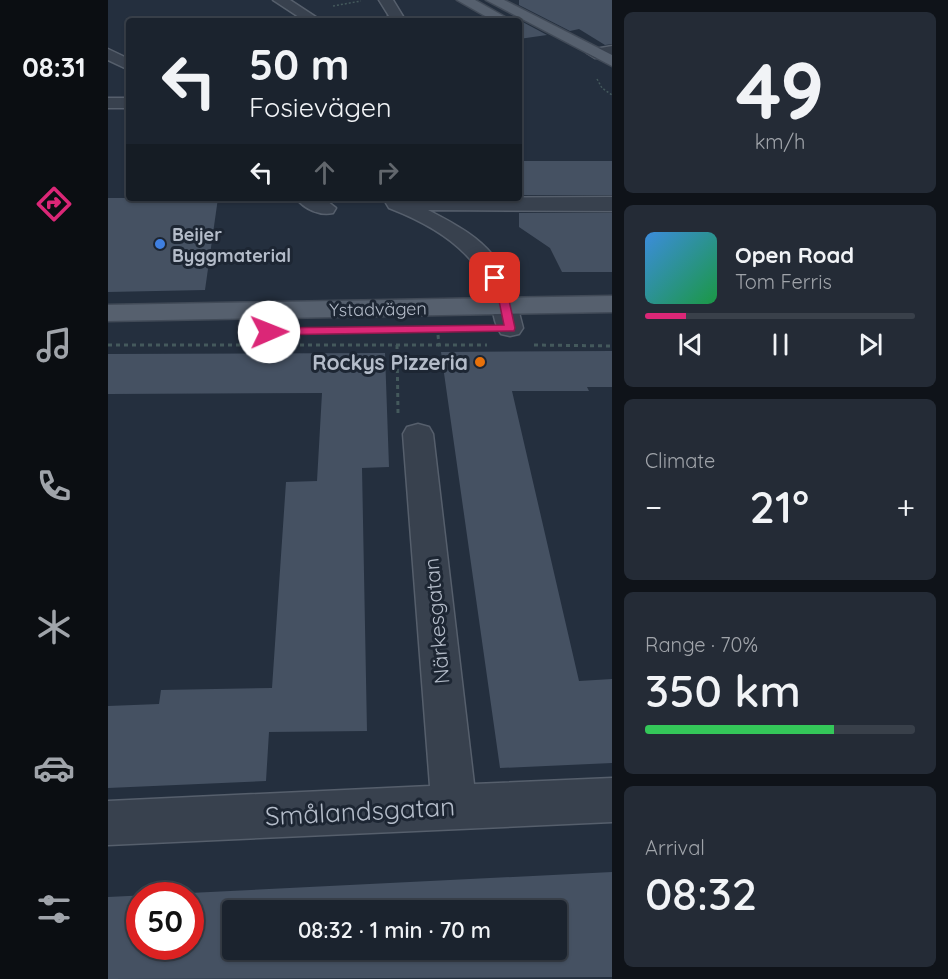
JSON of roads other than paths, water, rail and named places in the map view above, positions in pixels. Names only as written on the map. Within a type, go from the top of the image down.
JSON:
[{"type":"main road","points":[[464,0],[499,18]]},
{"type":"main road","points":[[494,0],[612,61]]},
{"type":"main road","points":[[522,30],[612,76]]},
{"type":"main road","name":"Ystadvägen","points":[[108,331],[185,332],[507,317],[612,304]]},
{"type":"main road","name":"Ystadvägen","points":[[108,313],[507,317],[612,326]]},
{"type":"street","points":[[280,0],[310,18]]},
{"type":"street","points":[[386,0],[397,18]]},
{"type":"street","points":[[595,53],[612,51]]},
{"type":"street","points":[[108,54],[126,63]]},
{"type":"street","points":[[394,201],[456,234],[482,254],[502,291],[507,317]]},
{"type":"street","points":[[447,201],[612,204]]},
{"type":"street","name":"Närkesgatan","points":[[418,434],[454,807]]},
{"type":"street","name":"Smålandsgatan","points":[[108,823],[612,800]]},
{"type":"place","name":"Beijer Byggmaterial","points":[[160,244]]},
{"type":"place","name":"Rockys Pizzeria","points":[[480,362]]}]
